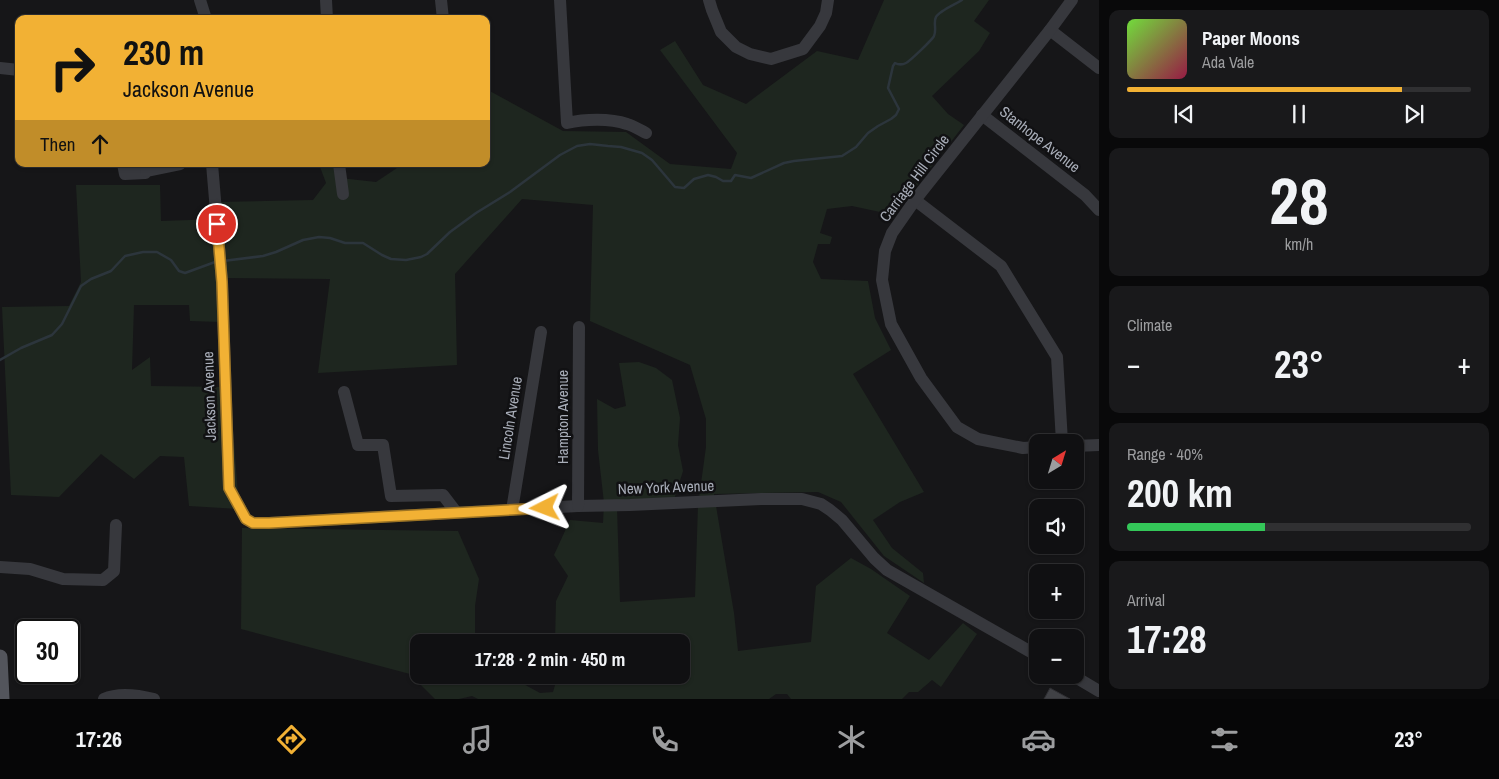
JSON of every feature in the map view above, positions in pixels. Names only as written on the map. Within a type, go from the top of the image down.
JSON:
[{"type":"main road","points":[[0,657],[2,699]]},
{"type":"street","points":[[200,0],[205,15]]},
{"type":"street","points":[[326,0],[327,15]]},
{"type":"street","points":[[441,0],[443,15]]},
{"type":"street","points":[[560,0],[567,123],[579,120],[626,123],[646,132]]},
{"type":"street","points":[[709,0],[720,32],[736,47],[750,54],[772,59],[803,49],[820,26],[826,14],[828,0]]},
{"type":"street","name":"Carriage Hill Circle","points":[[1029,448],[978,439],[957,427],[921,378],[891,324],[882,280],[885,251],[892,233],[1072,0]]},
{"type":"street","points":[[1050,30],[1099,68]]},
{"type":"street","points":[[0,68],[15,70]]},
{"type":"street","name":"Stanhope Avenue","points":[[982,115],[1084,195],[1099,210]]},
{"type":"street","points":[[124,167],[125,174],[144,173],[146,168]]},
{"type":"street","name":"Jackson Avenue","points":[[212,167],[221,268],[229,488],[246,519]]},
{"type":"street","points":[[339,167],[343,194]]},
{"type":"street","points":[[916,200],[1001,266],[1057,357],[1062,434]]},
{"type":"street","name":"Hampton Avenue","points":[[578,506],[579,327]]},
{"type":"street","name":"Lincoln Avenue","points":[[512,510],[541,332]]},
{"type":"street","points":[[344,392],[358,445],[383,445],[391,496],[442,495],[456,512]]},
{"type":"street","points":[[1084,446],[1099,445]]},
{"type":"street","name":"New York Avenue","points":[[246,519],[253,523],[269,523],[578,506],[630,506],[761,499],[802,499],[820,504],[842,520],[874,558],[887,570],[1029,651]]},
{"type":"street","points":[[0,567],[30,569],[63,579],[103,580],[114,571],[116,525]]},
{"type":"street","points":[[1084,682],[1099,690]]},
{"type":"street","points":[[104,699],[109,696],[136,695],[154,699]]},
{"type":"shaded area","points":[[884,0],[989,0],[974,21],[990,33],[979,51],[932,96],[948,114],[964,125],[894,215],[852,206],[827,209],[820,233],[832,237],[830,244],[818,244],[813,262],[821,279],[868,281],[875,318],[891,350],[853,374],[924,492],[900,502],[873,520],[892,548],[923,573],[924,583],[884,556],[841,502],[818,492],[714,494],[734,613],[738,651],[811,642],[816,586],[851,558],[871,569],[910,596],[887,633],[929,660],[963,623],[977,634],[941,687],[932,680],[918,692],[909,692],[902,699],[791,699],[787,694],[776,694],[769,699],[478,699],[472,696],[459,699],[435,699],[420,684],[524,684],[540,693],[553,692],[555,684],[690,684],[690,634],[555,634],[556,601],[568,576],[554,555],[570,520],[603,523],[604,503],[598,450],[597,399],[615,409],[626,406],[619,363],[639,362],[656,368],[672,380],[680,418],[678,445],[683,471],[672,506],[617,508],[620,602],[695,597],[698,505],[706,447],[706,419],[690,365],[590,321],[593,205],[522,199],[455,274],[457,365],[318,373],[330,279],[222,278],[221,322],[190,321],[189,305],[134,305],[132,370],[150,357],[151,386],[230,387],[239,509],[189,506],[184,457],[160,456],[134,479],[101,454],[59,497],[11,495],[2,307],[69,306],[81,282],[76,185],[160,185],[161,221],[219,219],[217,202],[313,200],[326,183],[320,167],[338,167],[340,178],[376,182],[398,167],[490,167],[490,91],[563,131],[626,132],[670,164],[731,169],[737,153],[660,50],[675,41],[703,85],[746,104],[817,51],[858,60]]},
{"type":"shaded area","points":[[242,528],[458,531],[479,579],[475,606],[475,634],[410,634],[410,674],[241,629]]},
{"type":"building","points":[[1050,688],[1070,699],[1044,699]]},
{"type":"waterway","points":[[223,261],[263,256],[303,240],[319,237],[345,243],[363,243],[391,259],[406,260],[421,257],[476,213],[510,192],[560,155],[577,146],[590,144],[621,147],[642,153],[652,160],[675,187],[684,188],[694,179],[708,175],[723,181],[731,181],[735,175],[751,178],[784,163],[842,156],[856,147],[868,133],[896,115],[899,109],[888,88],[893,66],[895,63],[906,63],[921,50],[934,36],[935,19],[938,15],[962,0]]},
{"type":"waterway","points":[[0,360],[21,348],[52,335],[62,324],[81,286],[91,279],[111,271],[125,256],[143,252],[157,252],[171,260],[179,271],[185,273],[215,262]]},
{"type":"route","points":[[217,224],[222,282],[229,488],[246,519],[253,523],[269,523],[545,508]]}]
